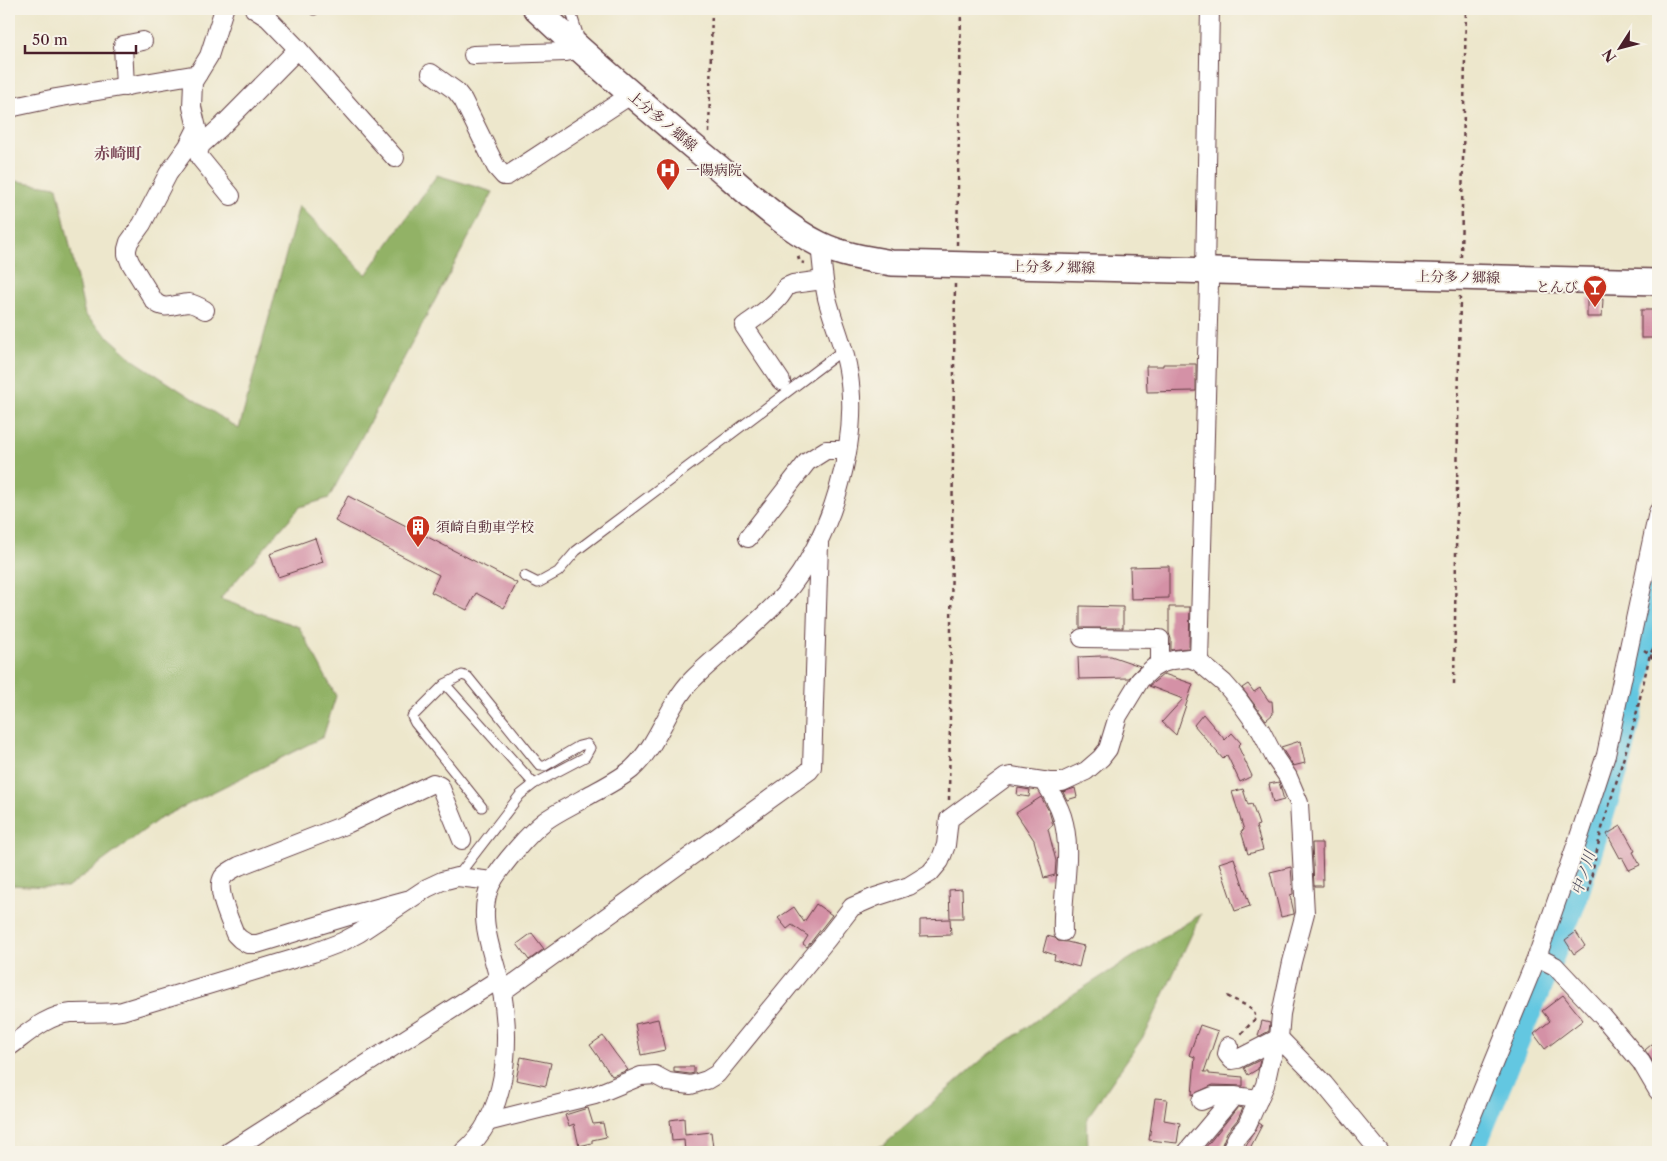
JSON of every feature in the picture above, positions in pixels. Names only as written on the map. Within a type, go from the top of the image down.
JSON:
[{"type":"main road","name":"上分多ノ郷線","points":[[536,9],[584,48],[632,94],[700,153],[800,234],[812,254],[835,250],[872,260],[892,262],[1658,282]]},
{"type":"street","points":[[224,9],[209,56],[193,82],[191,91],[192,107],[197,128],[196,142],[200,158],[232,196]]},
{"type":"street","points":[[254,9],[268,18],[298,49],[396,158]]},
{"type":"street","points":[[1199,662],[1209,283],[1204,270],[1210,9]]},
{"type":"street","points":[[125,87],[123,45],[143,41]]},
{"type":"street","points":[[473,55],[566,52],[584,48]]},
{"type":"street","points":[[205,310],[195,304],[187,303],[171,307],[158,305],[127,254],[129,242],[142,224],[159,189],[196,142],[222,127],[298,49]]},
{"type":"street","points":[[431,72],[456,91],[463,100],[496,167],[504,176],[507,176],[632,94]]},
{"type":"street","points":[[9,110],[14,107],[56,98],[198,74]]},
{"type":"street","points":[[463,1152],[487,1122],[496,1102],[504,1058],[505,1032],[500,986],[485,921],[484,907],[493,881],[526,840],[544,822],[618,778],[637,764],[652,746],[686,686],[782,596],[803,568],[819,539],[843,472],[850,421],[850,391],[848,370],[843,350],[823,280],[812,254]]},
{"type":"street","points":[[781,381],[744,326],[772,305],[786,287],[793,284],[823,280]]},
{"type":"street","points":[[748,538],[806,462],[826,450],[846,450]]},
{"type":"street","points":[[1458,1152],[1545,961],[1579,836],[1606,755],[1658,512]]},
{"type":"street","points":[[229,1152],[500,986],[801,777],[812,767],[819,539]]},
{"type":"street","points":[[1082,638],[1160,639],[1160,664]]},
{"type":"street","points":[[487,1122],[595,1095],[640,1076],[655,1075],[668,1082],[691,1085],[712,1077],[729,1061],[852,907],[908,886],[926,876],[940,861],[946,845],[949,819],[1006,777],[1062,782],[1086,771],[1108,750],[1118,716],[1140,680],[1160,664],[1189,658],[1199,662],[1228,688],[1261,731],[1275,758],[1292,784],[1299,803],[1305,914],[1281,1014],[1279,1038],[1270,1062],[1265,1085],[1247,1125],[1237,1137],[1230,1152]]},
{"type":"street","points":[[1044,781],[1056,801],[1062,816],[1066,836],[1068,852],[1063,932]]},
{"type":"street","points":[[407,900],[268,942],[248,944],[235,934],[220,893],[220,884],[223,877],[229,871],[239,866],[347,824],[433,783],[440,786],[462,840]]},
{"type":"street","points":[[9,1047],[48,1019],[59,1015],[69,1013],[122,1012],[313,953],[359,933],[407,900],[442,881],[457,877],[493,881]]},
{"type":"street","points":[[1545,961],[1603,1017],[1641,1062],[1658,1090]]},
{"type":"street","points":[[1229,1046],[1228,1054],[1232,1060],[1238,1059],[1279,1038]]},
{"type":"street","points":[[1279,1038],[1324,1084],[1380,1152]]},
{"type":"street","points":[[1201,1101],[1212,1096],[1259,1099]]},
{"type":"street","points":[[1188,1152],[1234,1096]]},
{"type":"lane","points":[[570,9],[584,48]]},
{"type":"lane","points":[[524,576],[538,583],[558,572],[576,551],[843,350]]},
{"type":"lane","points":[[457,877],[520,795],[534,784],[585,757],[590,748],[587,744],[579,746],[546,766],[540,766],[468,677],[462,675],[445,684],[412,717],[414,723],[482,808]]},
{"type":"lane","points":[[445,684],[534,784]]},
{"type":"path","points":[[700,153],[709,135],[712,9]]},
{"type":"path","points":[[949,819],[961,9]]},
{"type":"path","points":[[1454,684],[1466,9]]},
{"type":"path","points":[[800,262],[812,254]]},
{"type":"path","points":[[1588,892],[1601,832],[1634,724],[1650,654],[1658,641]]},
{"type":"path","points":[[1645,650],[1650,654],[1658,669]]},
{"type":"path","points":[[1227,996],[1253,1009],[1256,1018],[1229,1046]]},
{"type":"green space","points":[[437,175],[493,192],[329,498],[300,507],[220,599],[299,627],[336,696],[323,737],[159,819],[67,888],[9,885],[9,180],[57,187],[85,315],[135,361],[239,429],[299,206],[366,275]]},
{"type":"green space","points":[[1201,914],[1147,1031],[1087,1118],[1088,1152],[866,1152],[885,1144],[984,1058],[1064,1000]]},
{"type":"water","points":[[1658,549],[1658,614],[1652,642],[1638,638]]},
{"type":"building","name":"とんび","points":[[1587,298],[1603,299],[1602,317],[1587,317]]},
{"type":"building","points":[[1641,310],[1658,310],[1658,338],[1641,338]]},
{"type":"building","points":[[1163,364],[1196,364],[1196,391],[1147,392],[1146,366],[1163,366]]},
{"type":"building","name":"須崎自動車学校","points":[[348,496],[517,583],[504,608],[476,593],[467,610],[431,592],[439,575],[335,521]]},
{"type":"building","points":[[315,538],[323,562],[278,577],[270,554]]},
{"type":"building","points":[[1169,566],[1169,598],[1131,599],[1130,567]]},
{"type":"building","points":[[1080,606],[1123,607],[1123,628],[1080,628]]},
{"type":"building","points":[[1169,607],[1190,607],[1189,648],[1171,650]]},
{"type":"building","points":[[1111,656],[1140,666],[1129,678],[1079,679],[1078,657]]},
{"type":"building","points":[[1164,674],[1193,684],[1176,735],[1162,722],[1183,699],[1149,686]]},
{"type":"building","points":[[1248,684],[1254,692],[1260,688],[1269,701],[1272,701],[1273,714],[1266,720],[1242,688]]},
{"type":"building","points":[[1203,714],[1225,740],[1232,733],[1241,743],[1238,746],[1252,776],[1240,782],[1227,755],[1223,759],[1194,725]]},
{"type":"building","points":[[1300,741],[1305,763],[1293,766],[1281,747]]},
{"type":"building","points":[[1279,782],[1284,800],[1273,803],[1269,784]]},
{"type":"building","points":[[1018,788],[1030,790],[1029,797],[1017,795]]},
{"type":"building","points":[[1075,788],[1077,797],[1067,800],[1063,792]]},
{"type":"building","points":[[1243,789],[1248,805],[1252,804],[1259,825],[1256,826],[1263,850],[1248,854],[1241,831],[1244,830],[1232,792]]},
{"type":"building","points":[[1041,797],[1049,811],[1053,825],[1048,829],[1056,861],[1055,875],[1044,878],[1034,840],[1016,813]]},
{"type":"building","points":[[1621,826],[1635,851],[1633,852],[1640,865],[1629,870],[1607,834]]},
{"type":"building","points":[[1312,843],[1322,843],[1323,886],[1314,886]]},
{"type":"building","points":[[1234,858],[1250,906],[1235,911],[1219,863]]},
{"type":"building","points":[[1291,867],[1293,894],[1290,895],[1294,914],[1281,917],[1270,872]]},
{"type":"building","points":[[962,889],[963,918],[950,918],[949,890]]},
{"type":"building","points":[[816,904],[832,915],[807,947],[803,944],[808,936],[792,925],[787,929],[778,918],[794,907],[804,922]]},
{"type":"building","points":[[950,919],[951,935],[920,936],[920,920]]},
{"type":"building","points":[[1576,932],[1585,946],[1574,954],[1565,940]]},
{"type":"building","points":[[532,933],[544,949],[529,960],[517,944]]},
{"type":"building","points":[[1047,936],[1058,941],[1084,946],[1079,967],[1054,960],[1055,955],[1043,951]]},
{"type":"building","points":[[1563,995],[1583,1020],[1545,1049],[1534,1034],[1550,1021],[1542,1011]]},
{"type":"building","points":[[658,1019],[665,1050],[641,1055],[635,1024]]},
{"type":"building","points":[[1262,1021],[1270,1023],[1269,1031],[1258,1036]]},
{"type":"building","points":[[1200,1025],[1218,1031],[1204,1072],[1243,1077],[1243,1086],[1213,1085],[1192,1095],[1195,1057],[1189,1055]]},
{"type":"building","points":[[603,1036],[628,1070],[612,1076],[590,1045]]},
{"type":"building","points":[[1658,1039],[1658,1070],[1645,1050]]},
{"type":"building","points":[[521,1057],[551,1063],[546,1086],[516,1080]]},
{"type":"building","points":[[1260,1060],[1258,1069],[1248,1075],[1244,1068]]},
{"type":"building","points":[[674,1067],[694,1067],[694,1073],[674,1072]]},
{"type":"building","points":[[1155,1098],[1167,1099],[1164,1120],[1180,1123],[1177,1143],[1149,1140]]},
{"type":"building","points":[[1238,1107],[1243,1108],[1238,1119],[1227,1132],[1219,1152],[1211,1152],[1205,1148]]},
{"type":"building","points":[[588,1108],[593,1124],[603,1123],[606,1137],[592,1140],[592,1143],[579,1146],[574,1124],[569,1126],[565,1115]]},
{"type":"building","points":[[684,1118],[685,1135],[711,1132],[713,1148],[685,1151],[684,1140],[672,1141],[670,1120]]},
{"type":"building","points":[[1259,1123],[1262,1125],[1248,1152],[1242,1152]]},
{"type":"waterway","name":"中ノ川","points":[[1471,1152],[1573,903],[1620,756],[1658,582]]},
{"type":"place","name":"一陽病院","points":[[668,191]]},
{"type":"place","name":"とんび","points":[[1595,308]]},
{"type":"place","name":"須崎自動車学校","points":[[418,548]]},
{"type":"district","name":"赤崎町","points":[[118,153]]}]
